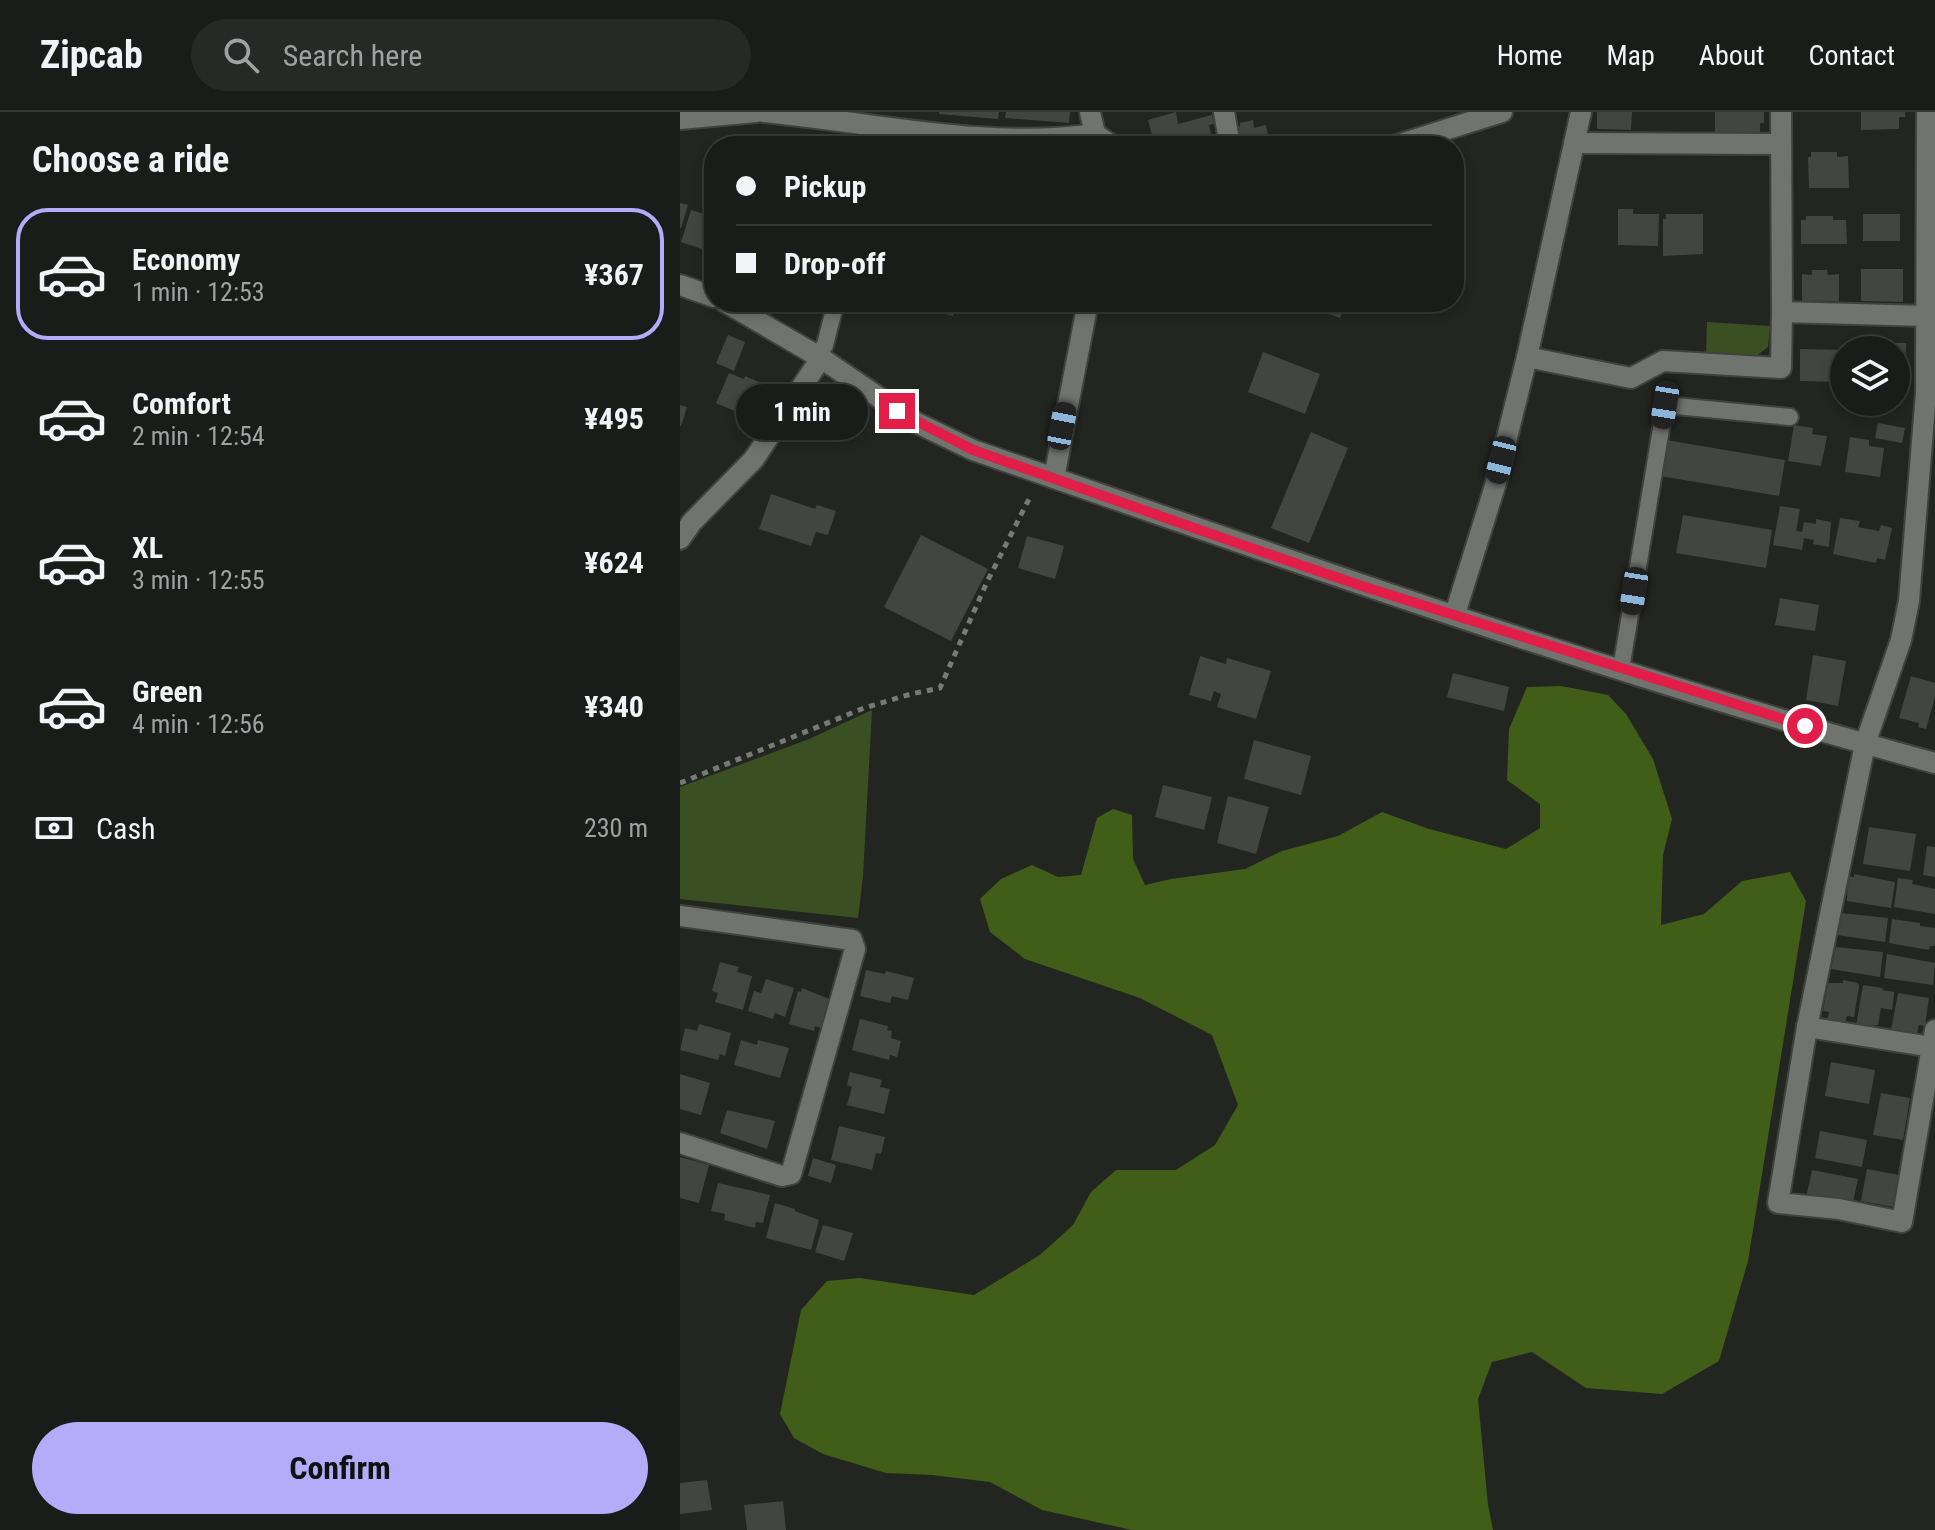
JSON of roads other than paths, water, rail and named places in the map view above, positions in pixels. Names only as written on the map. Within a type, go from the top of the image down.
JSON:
[{"type":"street","points":[[680,119],[756,112]]},
{"type":"street","points":[[764,112],[981,136]]},
{"type":"street","points":[[1090,112],[1095,134]]},
{"type":"street","points":[[1224,112],[1228,136]]},
{"type":"street","points":[[1426,136],[1502,112]]},
{"type":"street","points":[[1455,614],[1495,486],[1581,112]]},
{"type":"street","points":[[1527,357],[1631,378],[1663,361],[1781,368],[1781,112]]},
{"type":"street","points":[[1807,1027],[1934,1038],[1902,1222],[1839,1209],[1778,1203],[1807,1027],[1850,807],[1865,744],[1901,640],[1909,601],[1926,393],[1927,112]]},
{"type":"street","points":[[1082,136],[1098,136]]},
{"type":"street","points":[[1574,143],[1781,144]]},
{"type":"street","points":[[680,285],[704,293]]},
{"type":"street","points":[[742,312],[819,357],[915,422],[973,450],[1362,586],[1621,669],[1935,763]]},
{"type":"street","points":[[1048,476],[1086,312]]},
{"type":"street","points":[[1782,312],[1926,316]]},
{"type":"street","points":[[680,539],[692,522],[754,459],[819,357]]},
{"type":"street","points":[[680,916],[852,940],[855,949],[791,1174],[782,1176],[680,1143]]},
{"type":"lane","points":[[819,357],[833,312]]},
{"type":"lane","points":[[1621,669],[1665,405],[1790,417]]}]
